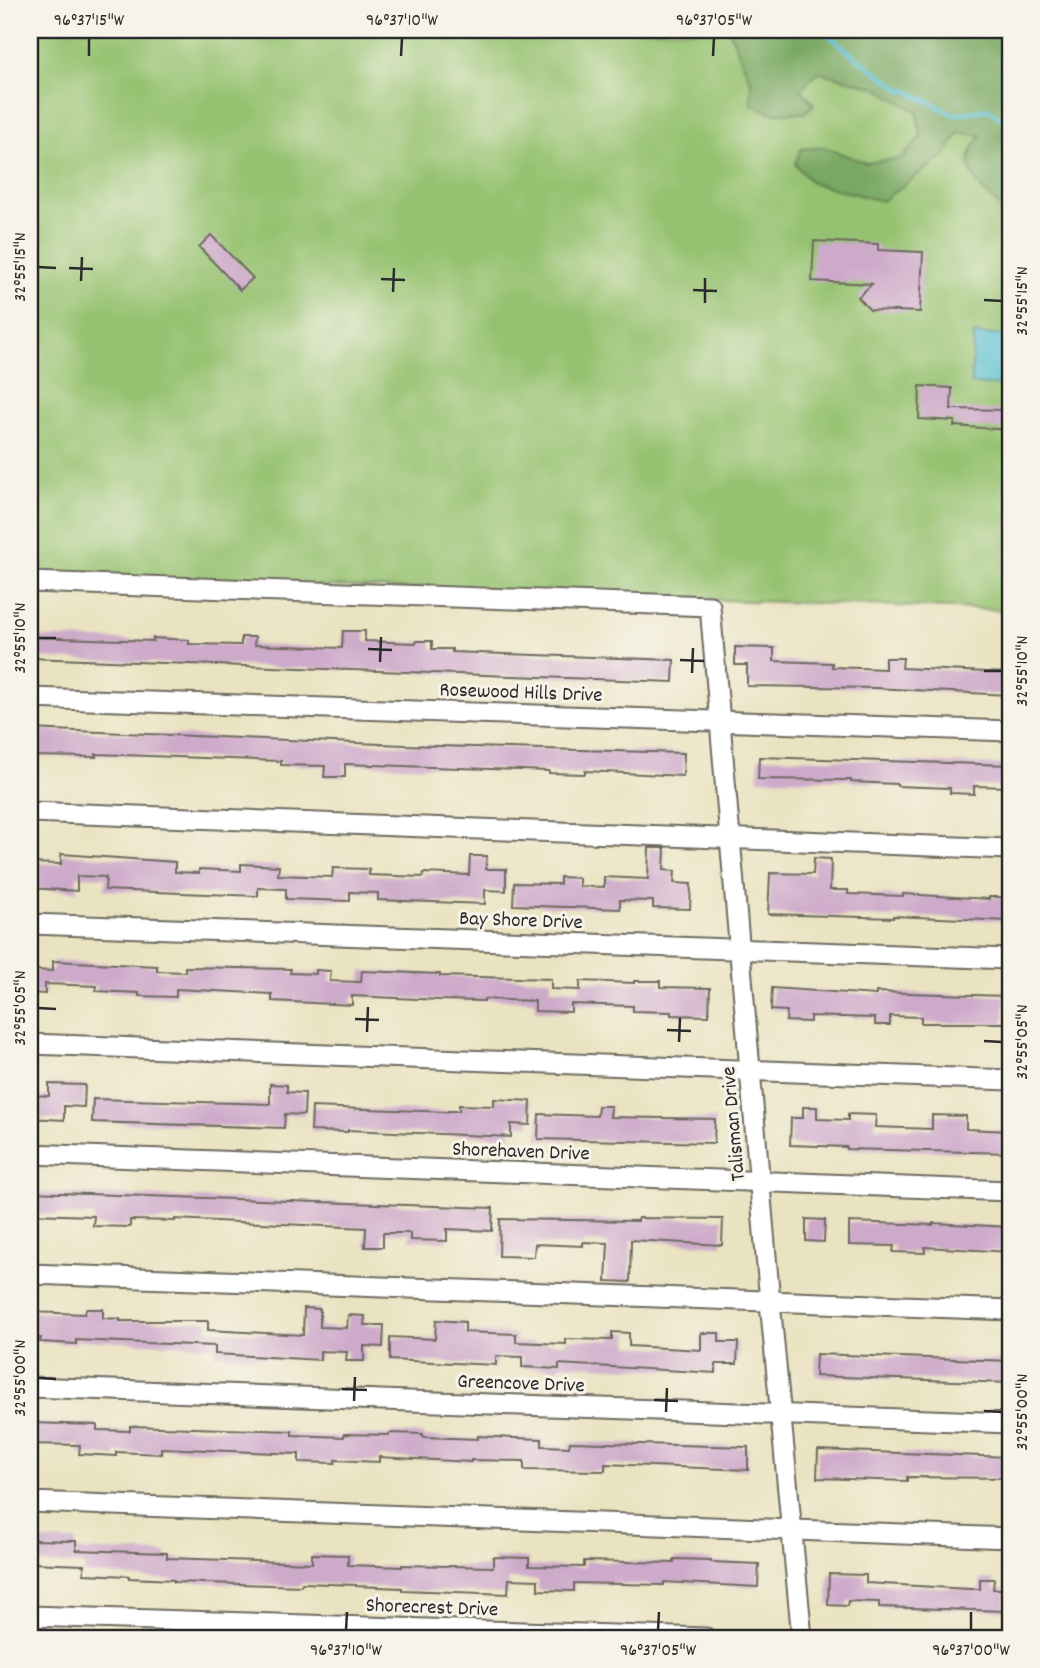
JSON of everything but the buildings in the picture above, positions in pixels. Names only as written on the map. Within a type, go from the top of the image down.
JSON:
[{"type":"street","name":"Talisman Drive","points":[[30,582],[710,606],[802,1638]]},
{"type":"street","name":"Rosewood Hills Drive","points":[[30,698],[1010,732]]},
{"type":"street","points":[[30,811],[1010,849]]},
{"type":"street","name":"Bay Shore Drive","points":[[30,924],[1010,960]]},
{"type":"street","points":[[30,1044],[1010,1080]]},
{"type":"street","name":"Shorehaven Drive","points":[[30,1154],[1010,1191]]},
{"type":"street","points":[[30,1274],[1010,1310]]},
{"type":"street","name":"Greencove Drive","points":[[30,1387],[1010,1423]]},
{"type":"street","points":[[30,1502],[1010,1538]]},
{"type":"street","name":"Shorecrest Drive","points":[[30,1616],[706,1638]]},
{"type":"green space","points":[[973,29],[988,32],[1010,43],[1010,215],[980,186],[970,168],[973,148],[982,135],[959,133],[945,155],[882,201],[812,183],[795,164],[801,149],[824,147],[866,163],[902,158],[921,136],[917,112],[875,87],[818,72],[801,89],[814,104],[804,113],[772,113],[751,105],[751,82],[729,30],[858,30],[863,34],[876,30],[932,30],[950,37]]},
{"type":"green space","points":[[30,30],[1010,30],[1010,610],[30,576]]},
{"type":"water","points":[[974,334],[1010,336],[1010,386],[971,384]]},
{"type":"waterway","points":[[823,30],[903,91],[904,89],[955,115],[988,109],[1010,125]]}]
